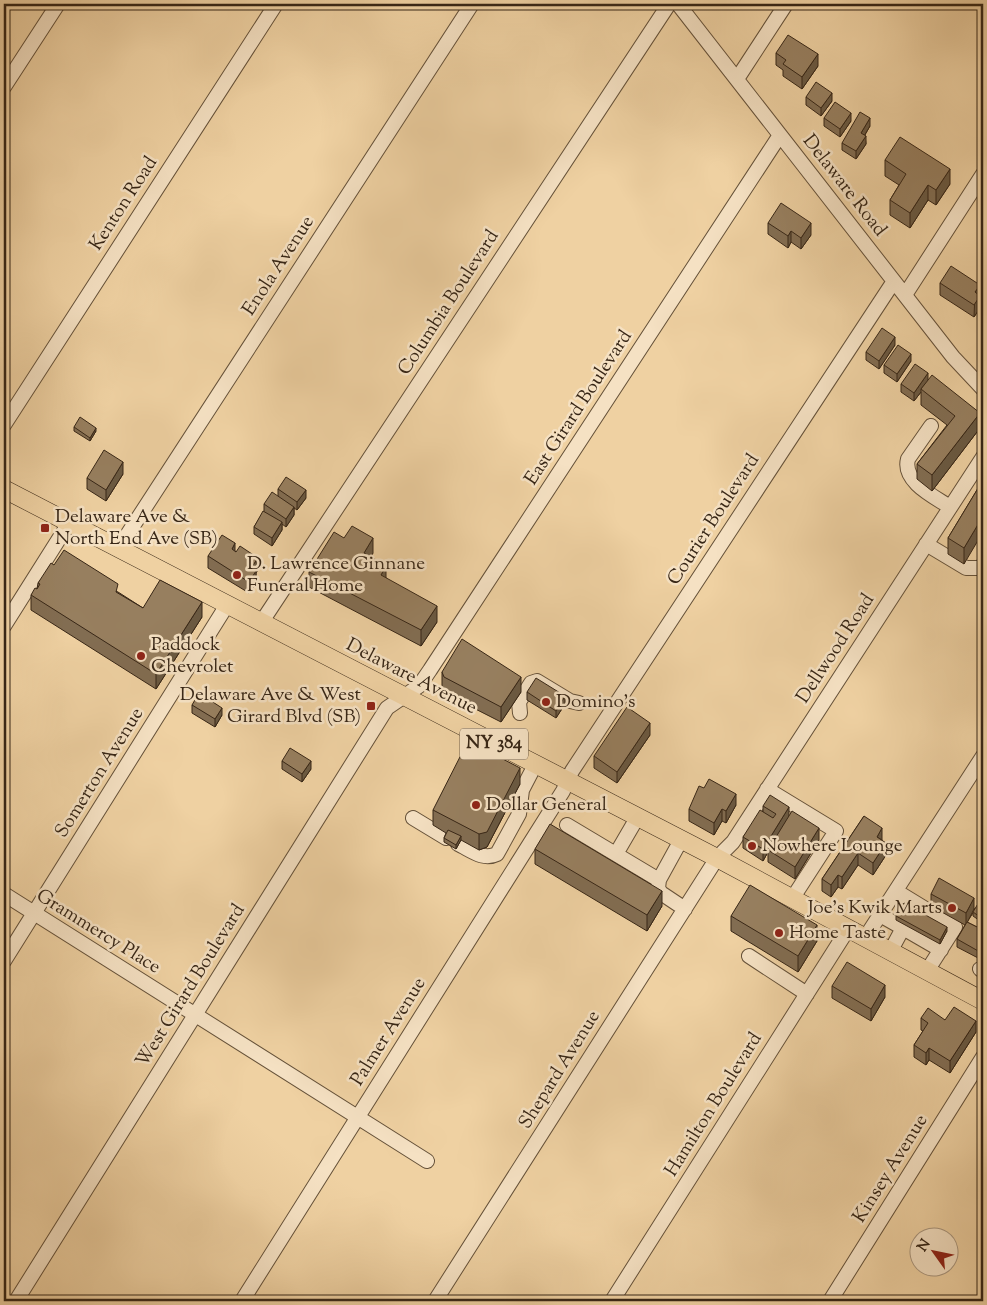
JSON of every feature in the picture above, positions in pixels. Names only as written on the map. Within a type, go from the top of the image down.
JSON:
[{"type":"main road","name":"Delaware Avenue","points":[[4,489],[717,858],[890,952],[982,998]]},
{"type":"street","points":[[4,87],[58,4]]},
{"type":"street","name":"Kenton Road","points":[[4,425],[276,4]]},
{"type":"street","name":"Enola Avenue","points":[[118,548],[472,4]]},
{"type":"street","name":"Columbia Boulevard","points":[[261,623],[669,4]]},
{"type":"street","name":"Delaware Road","points":[[678,4],[953,357],[983,390]]},
{"type":"street","points":[[736,79],[786,4]]},
{"type":"street","name":"East Girard Boulevard","points":[[403,696],[419,686],[430,670],[780,135]]},
{"type":"street","points":[[905,295],[983,174]]},
{"type":"street","name":"Courier Boulevard","points":[[567,781],[611,710],[894,281]]},
{"type":"street","points":[[931,426],[906,465],[912,480],[950,508]]},
{"type":"street","name":"Dellwood Road","points":[[717,858],[733,842],[983,457]]},
{"type":"street","points":[[4,626],[69,523]]},
{"type":"street","points":[[926,544],[966,568],[979,568],[983,565]]},
{"type":"street","name":"Somerton Avenue","points":[[4,961],[227,605]]},
{"type":"street","points":[[520,713],[519,702],[531,683],[537,681],[570,701],[579,702]]},
{"type":"street","name":"West Girard Boulevard","points":[[16,1301],[387,708],[403,696]]},
{"type":"street","points":[[865,938],[983,756]]},
{"type":"street","points":[[413,818],[482,856],[497,854],[519,814],[522,790],[535,765]]},
{"type":"street","name":"Palmer Avenue","points":[[242,1301],[567,781]]},
{"type":"street","points":[[767,789],[836,831],[792,899]]},
{"type":"street","points":[[616,854],[637,818]]},
{"type":"street","points":[[567,825],[659,880]]},
{"type":"street","points":[[681,840],[659,880],[658,888],[684,909]]},
{"type":"street","name":"Shepard Avenue","points":[[436,1301],[717,858]]},
{"type":"street","points":[[896,891],[911,906],[932,918],[955,927],[927,971]]},
{"type":"street","name":"Grammercy Place","points":[[4,894],[427,1161]]},
{"type":"street","points":[[880,915],[901,924],[941,950]]},
{"type":"street","points":[[890,952],[901,924]]},
{"type":"street","name":"Hamilton Boulevard","points":[[612,1301],[848,929]]},
{"type":"street","points":[[749,956],[807,994]]},
{"type":"street","name":"Kinsey Avenue","points":[[830,1301],[983,1057]]},
{"type":"building","points":[[788,35],[818,54],[802,77],[783,64],[786,60],[776,53]]},
{"type":"building","points":[[816,82],[832,93],[821,108],[806,97]]},
{"type":"building","points":[[835,102],[851,113],[840,129],[824,118]]},
{"type":"building","points":[[860,112],[870,118],[861,133],[866,136],[856,151],[842,143]]},
{"type":"building","points":[[900,137],[950,169],[936,190],[928,185],[910,213],[890,200],[906,174],[885,160]]},
{"type":"building","points":[[781,203],[811,223],[801,238],[791,231],[788,236],[768,223]]},
{"type":"building","points":[[951,266],[980,285],[975,292],[980,296],[974,305],[940,283]]},
{"type":"building","points":[[882,328],[895,337],[879,361],[866,352]]},
{"type":"building","points":[[898,345],[911,354],[897,374],[884,365]]},
{"type":"building","points":[[915,364],[928,373],[914,393],[901,384]]},
{"type":"building","points":[[932,375],[980,413],[932,475],[917,464],[955,416],[921,389]]},
{"type":"building","points":[[80,417],[96,428],[90,438],[74,427]]},
{"type":"building","points":[[104,450],[123,462],[106,490],[87,478]]},
{"type":"building","points":[[286,477],[306,490],[297,502],[278,489]]},
{"type":"building","points":[[983,480],[983,516],[964,548],[948,538]]},
{"type":"building","points":[[272,492],[294,507],[286,519],[264,504]]},
{"type":"building","points":[[263,511],[282,522],[272,538],[254,527]]},
{"type":"building","points":[[352,526],[373,538],[364,553],[386,566],[381,575],[437,606],[421,630],[309,572],[334,532],[344,538]]},
{"type":"building","points":[[222,535],[235,543],[232,549],[236,552],[240,546],[258,558],[251,568],[256,571],[249,582],[208,556]]},
{"type":"building","name":"Paddock Chevrolet","points":[[64,550],[118,584],[116,592],[143,608],[160,580],[202,602],[156,674],[31,595],[35,588],[37,589],[40,584],[38,583],[51,563],[54,565]]},
{"type":"building","points":[[462,639],[521,677],[501,707],[444,677],[442,672]]},
{"type":"building","points":[[536,678],[565,696],[556,711],[527,692]]},
{"type":"building","points":[[199,693],[222,708],[215,719],[192,705]]},
{"type":"building","points":[[627,707],[650,723],[617,772],[594,756]]},
{"type":"building","name":"Dollar General","points":[[476,745],[520,768],[487,832],[479,834],[433,810],[464,749]]},
{"type":"building","points":[[290,748],[311,761],[302,774],[282,761]]},
{"type":"building","points":[[709,779],[736,794],[726,811],[722,809],[714,823],[689,809],[699,786],[704,788]]},
{"type":"building","points":[[770,795],[789,807],[763,849],[743,837],[760,810],[773,818],[776,814],[763,806]]},
{"type":"building","points":[[792,811],[819,828],[795,867],[768,850]]},
{"type":"building","points":[[864,816],[882,828],[877,837],[886,843],[873,863],[858,853],[842,877],[838,875],[831,885],[822,879]]},
{"type":"building","points":[[550,824],[662,891],[647,915],[535,849]]},
{"type":"building","points":[[448,830],[461,836],[456,845],[444,838]]},
{"type":"building","points":[[939,878],[974,898],[966,913],[931,894]]},
{"type":"building","points":[[750,885],[817,925],[798,956],[731,916]]},
{"type":"building","points":[[979,902],[983,905],[983,919],[973,912]]},
{"type":"building","points":[[904,903],[947,927],[940,940],[896,916]]},
{"type":"building","points":[[967,922],[983,930],[983,946],[980,952],[957,939]]},
{"type":"building","points":[[847,962],[885,985],[871,1009],[832,986]]},
{"type":"building","points":[[954,1007],[976,1021],[950,1061],[929,1048],[926,1053],[914,1045],[928,1023],[921,1018],[928,1008],[945,1020]]},
{"type":"place","name":"Delaware Ave & North End Ave (SB)","points":[[45,528]]},
{"type":"place","name":"D. Lawrence Ginnane Funeral Home","points":[[237,575]]},
{"type":"place","name":"Paddock Chevrolet","points":[[141,656]]},
{"type":"place","name":"Domino's","points":[[546,702]]},
{"type":"place","name":"Delaware Ave & West Girard Blvd (SB)","points":[[371,706]]},
{"type":"place","name":"Dollar General","points":[[476,805]]},
{"type":"place","name":"Nowhere Lounge","points":[[752,846]]},
{"type":"place","name":"Joe's Kwik Marts","points":[[952,908]]},
{"type":"place","name":"Home Taste","points":[[779,933]]}]
